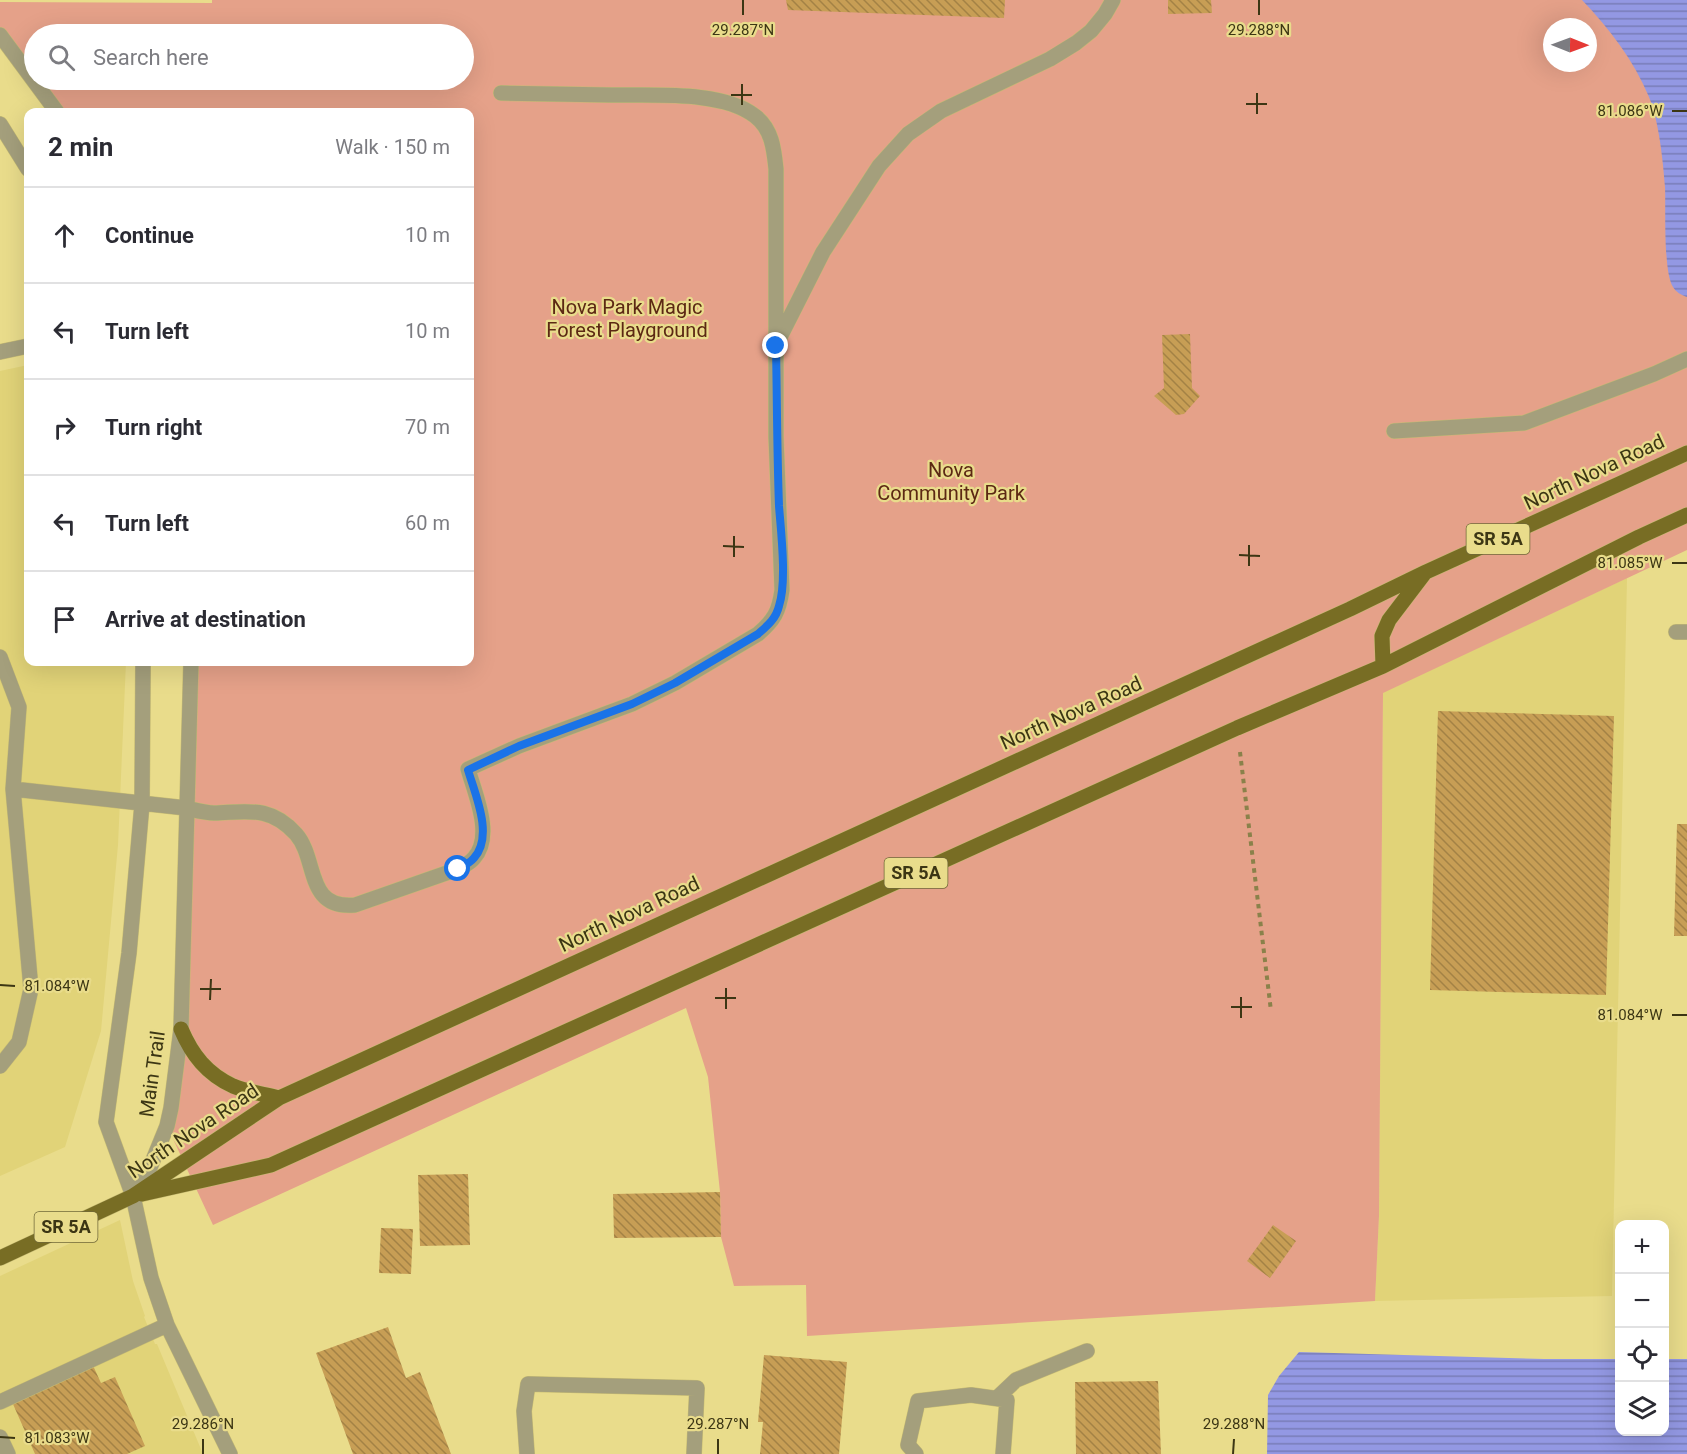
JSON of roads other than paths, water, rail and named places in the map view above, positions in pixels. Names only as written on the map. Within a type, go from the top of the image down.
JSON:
[{"type":"main road","name":"North Nova Road","points":[[133,1196],[279,1098],[1687,453]]},
{"type":"main road","name":"North Nova Road","points":[[133,1196],[271,1165],[1237,728],[1383,666],[1687,515]]},
{"type":"main road","points":[[1383,666],[1382,636],[1389,620],[1426,572]]},
{"type":"main road","points":[[181,1029],[193,1054],[219,1077],[243,1090],[279,1098]]},
{"type":"main road","name":"SR 5A","points":[[0,1258],[133,1196]]},
{"type":"street","points":[[776,346],[823,252],[879,166],[893,149],[908,134],[941,111],[1076,43],[1091,31],[1113,0]]},
{"type":"street","points":[[0,35],[24,67]]},
{"type":"street","points":[[41,90],[54,108]]},
{"type":"street","points":[[13,789],[186,808],[211,813],[257,811],[268,814],[295,832],[301,840],[317,888],[324,896],[340,905],[348,906],[365,902],[468,864],[478,852],[483,823],[468,770],[519,746],[632,704],[675,683],[758,634],[776,615],[781,597],[782,565],[776,437],[776,169],[774,147],[767,129],[755,116],[737,106],[700,98],[501,93]]},
{"type":"street","points":[[0,124],[24,163]]},
{"type":"street","points":[[0,352],[24,347]]},
{"type":"street","points":[[1394,430],[1524,423],[1654,374],[1687,359]]},
{"type":"street","points":[[0,657],[7,699],[19,707],[13,789],[31,989],[18,1042],[0,1066]]},
{"type":"street","name":"Main Trail","points":[[133,1196],[106,1122],[129,953],[142,804],[142,666]]},
{"type":"street","name":"Main Trail","points":[[133,1196],[149,1170],[167,1126],[181,1029],[190,666]]},
{"type":"street","points":[[133,1196],[151,1278],[167,1324],[230,1454]]},
{"type":"street","points":[[0,1402],[167,1324]]},
{"type":"street","points":[[997,1398],[1016,1380],[1087,1351]]},
{"type":"street","points":[[527,1454],[524,1411],[528,1384],[697,1388],[694,1454]]},
{"type":"street","points":[[916,1454],[908,1445],[918,1401],[971,1395],[1006,1400],[1003,1454]]},
{"type":"street","points":[[0,1437],[8,1454]]},
{"type":"water","points":[[1582,0],[1687,0],[1687,297],[1673,287],[1670,279],[1660,141],[1649,97],[1628,58],[1602,22]]},
{"type":"water","points":[[1299,1352],[1615,1359],[1615,1436],[1669,1436],[1669,1359],[1687,1359],[1687,1454],[1267,1454],[1268,1395],[1279,1376]]},
{"type":"park label","name":"Nova Park Magic Forest Playground","points":[[627,318]]},
{"type":"park label","name":"Nova Community Park","points":[[951,482]]}]
